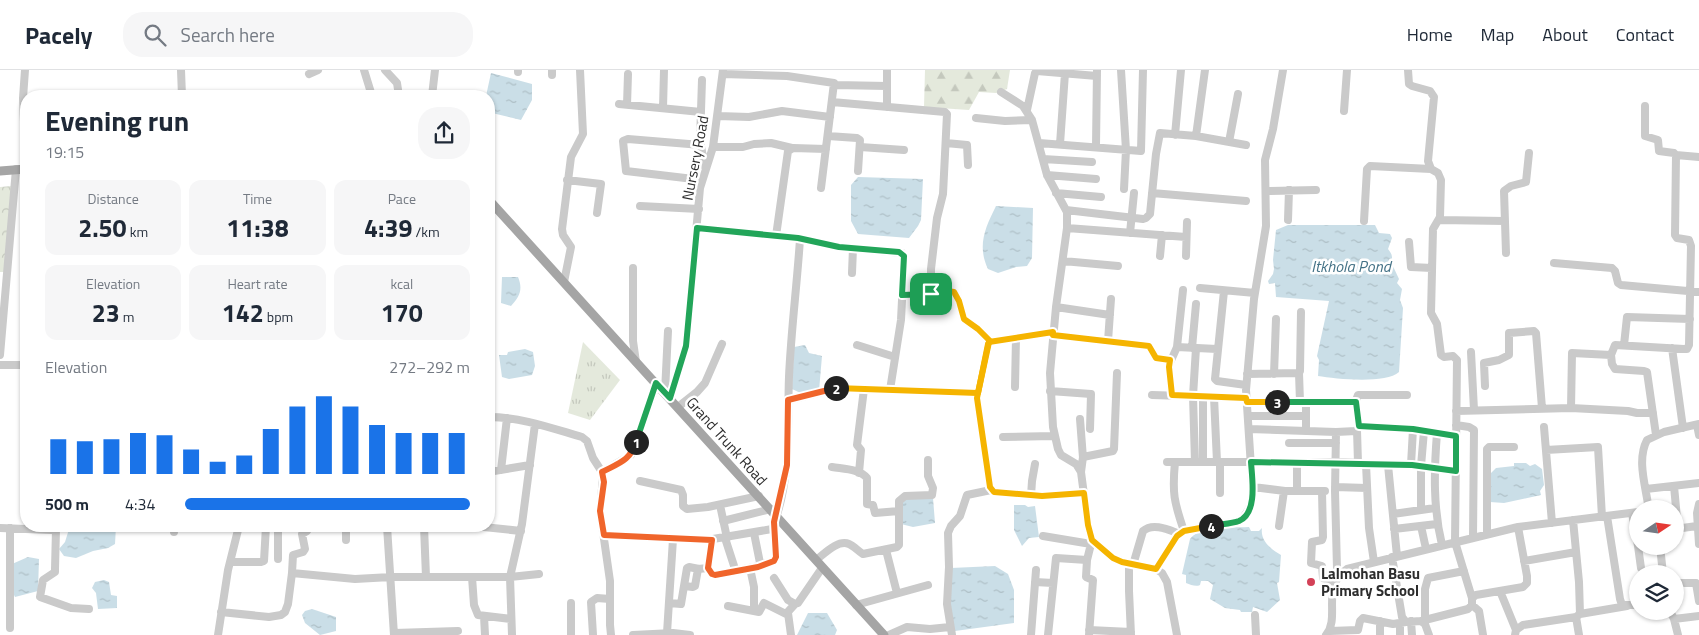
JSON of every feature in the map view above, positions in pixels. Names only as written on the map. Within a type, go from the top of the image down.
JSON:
[{"type":"main road","points":[[0,170],[20,169]]},
{"type":"main road","name":"Grand Trunk Road","points":[[495,207],[884,635]]},
{"type":"street","points":[[24,90],[25,70]]},
{"type":"street","points":[[181,70],[182,90]]},
{"type":"street","points":[[309,74],[318,70]]},
{"type":"street","points":[[364,70],[370,90]]},
{"type":"street","points":[[385,70],[397,83],[398,90]]},
{"type":"street","points":[[433,90],[435,70]]},
{"type":"street","points":[[564,282],[571,247],[563,235],[562,229],[567,180],[572,155],[583,134],[580,70]]},
{"type":"street","points":[[663,108],[664,70]]},
{"type":"street","points":[[816,70],[816,80]]},
{"type":"street","points":[[887,70],[887,107]]},
{"type":"street","points":[[1027,110],[1036,72],[1040,70],[1064,73],[1097,73],[1096,146]]},
{"type":"street","points":[[1121,70],[1126,150],[1124,189]]},
{"type":"street","points":[[1142,151],[1143,70]]},
{"type":"street","points":[[1175,135],[1182,70]]},
{"type":"street","points":[[1196,136],[1205,70]]},
{"type":"street","points":[[1080,418],[1083,458],[1081,472],[1092,542],[1087,560],[1086,578],[1093,580],[1089,632],[1131,634],[1129,591],[1131,564],[1143,531],[1146,528],[1156,526],[1182,532],[1240,521],[1245,517],[1253,498],[1246,384],[1254,293],[1266,226],[1265,160],[1273,129],[1283,70]]},
{"type":"street","points":[[1344,111],[1347,70]]},
{"type":"street","points":[[1408,70],[1410,86],[1430,91],[1433,94],[1428,161],[1441,180],[1439,220]]},
{"type":"street","points":[[723,72],[784,73],[833,82],[835,85],[887,86]]},
{"type":"street","name":"Nursery Road","points":[[667,395],[686,346],[702,180],[713,147],[723,72]]},
{"type":"street","points":[[1060,144],[1064,73]]},
{"type":"street","points":[[628,74],[623,105],[701,112]]},
{"type":"street","points":[[702,80],[700,145],[705,167]]},
{"type":"street","points":[[821,188],[835,85]]},
{"type":"street","points":[[1001,92],[1020,103],[1027,110],[1032,120],[1047,175],[1066,210],[1067,228],[1053,334],[1050,390],[1054,436],[1061,455],[1076,464],[1081,472]]},
{"type":"street","points":[[1229,142],[1238,94]]},
{"type":"street","points":[[832,102],[946,113],[948,116],[943,194],[937,218],[931,269],[931,294]]},
{"type":"street","points":[[1645,106],[1645,136],[1658,140],[1658,150],[1674,152],[1676,155],[1699,157]]},
{"type":"street","points":[[718,116],[749,117],[782,112],[830,117]]},
{"type":"street","points":[[976,118],[1005,121],[1032,120]]},
{"type":"street","points":[[1066,210],[1132,218],[1149,216],[1159,134],[1196,136],[1246,145]]},
{"type":"street","points":[[828,136],[857,138],[861,141],[858,171]]},
{"type":"street","points":[[700,145],[628,139],[623,142],[626,171],[702,180]]},
{"type":"street","points":[[946,143],[967,145],[968,165]]},
{"type":"street","points":[[1039,143],[1096,146],[1156,154]]},
{"type":"street","points":[[713,147],[743,147],[754,144],[771,144],[792,148],[826,149]]},
{"type":"street","points":[[860,147],[904,150]]},
{"type":"street","points":[[776,236],[788,151],[792,148]]},
{"type":"street","points":[[1506,253],[1504,191],[1512,186],[1526,182],[1528,153]]},
{"type":"street","points":[[1656,435],[1647,372],[1644,370],[1615,368],[1612,364],[1611,355],[1614,345],[1684,349],[1689,347],[1690,319],[1695,292],[1691,244],[1689,240],[1677,238],[1674,233],[1676,155]]},
{"type":"street","points":[[1043,159],[1092,162]]},
{"type":"street","points":[[1364,221],[1367,169],[1370,166],[1432,169]]},
{"type":"street","points":[[0,355],[3,290],[16,169]]},
{"type":"street","points":[[1047,175],[1096,179]]},
{"type":"street","points":[[567,180],[601,184],[597,213]]},
{"type":"street","points":[[1288,220],[1289,190]]},
{"type":"street","points":[[1266,191],[1316,190]]},
{"type":"street","points":[[1056,193],[1101,197]]},
{"type":"street","points":[[1130,233],[1134,193]]},
{"type":"street","points":[[1152,193],[1246,201]]},
{"type":"street","points":[[640,206],[699,209]]},
{"type":"street","points":[[1483,635],[1479,611],[1472,602],[1456,542],[1456,360],[1453,356],[1444,357],[1441,355],[1437,324],[1431,314],[1433,229],[1435,223],[1439,220],[1505,221]]},
{"type":"street","points":[[1186,256],[1187,222]]},
{"type":"street","points":[[697,228],[776,236],[853,248],[902,253],[904,260],[901,320],[890,390]]},
{"type":"street","points":[[1067,228],[1186,237]]},
{"type":"street","points":[[1160,256],[1162,235]]},
{"type":"street","points":[[604,535],[712,540],[770,530],[787,465],[789,370],[800,239]]},
{"type":"street","points":[[1409,242],[1411,266],[1432,268]]},
{"type":"street","points":[[852,273],[853,248]]},
{"type":"street","points":[[1063,261],[1118,266]]},
{"type":"street","points":[[1554,263],[1610,267],[1616,271],[1618,283],[1621,285],[1695,292]]},
{"type":"street","points":[[633,268],[633,345],[636,362]]},
{"type":"street","points":[[1200,288],[1254,293]]},
{"type":"street","points":[[1172,395],[1169,367],[1176,347],[1183,290]]},
{"type":"street","points":[[1224,291],[1216,381],[1246,384]]},
{"type":"street","points":[[902,295],[954,292],[959,301],[964,319],[990,341]]},
{"type":"street","points":[[1108,342],[1112,300]]},
{"type":"street","points":[[1196,304],[1193,396],[1199,462]]},
{"type":"street","points":[[1056,307],[1110,315]]},
{"type":"street","points":[[1301,312],[1299,373],[1306,416],[1306,430]]},
{"type":"street","points":[[1624,345],[1627,317],[1690,319]]},
{"type":"street","points":[[1274,374],[1276,319]]},
{"type":"street","points":[[667,395],[668,331]]},
{"type":"street","points":[[1485,386],[1484,363],[1509,355],[1509,333],[1534,331],[1536,333],[1542,408]]},
{"type":"street","points":[[990,341],[1053,334],[1148,346],[1156,358],[1170,360]]},
{"type":"street","points":[[1015,387],[1016,337]]},
{"type":"street","points":[[990,341],[978,393],[980,422],[992,490]]},
{"type":"street","points":[[678,407],[705,383],[722,344]]},
{"type":"street","points":[[857,345],[895,357]]},
{"type":"street","points":[[1176,347],[1218,349]]},
{"type":"street","points":[[1672,348],[1683,428]]},
{"type":"street","points":[[1471,352],[1474,410]]},
{"type":"street","points":[[1571,408],[1572,353],[1611,355]]},
{"type":"street","points":[[0,365],[20,365]]},
{"type":"street","points":[[1083,458],[1113,451],[1114,449],[1117,373]]},
{"type":"street","points":[[1247,374],[1299,373]]},
{"type":"street","points":[[602,472],[631,456],[656,383]]},
{"type":"street","points":[[788,400],[832,388],[978,393]]},
{"type":"street","points":[[859,472],[861,450],[857,445],[864,389]]},
{"type":"street","points":[[1050,390],[1092,394],[1090,429]]},
{"type":"street","points":[[1152,394],[1214,396],[1247,400],[1356,402]]},
{"type":"street","points":[[1374,562],[1369,533],[1356,402],[1358,395],[1407,395]]},
{"type":"street","points":[[1199,462],[1203,396]]},
{"type":"street","points":[[1214,396],[1220,493]]},
{"type":"street","points":[[1456,411],[1571,408],[1653,413]]},
{"type":"street","points":[[1248,416],[1306,416]]},
{"type":"street","points":[[495,417],[535,424],[585,438],[593,458],[602,472],[604,482],[600,511],[610,573],[611,635]]},
{"type":"street","points":[[501,470],[507,418]]},
{"type":"street","points":[[512,635],[510,577],[521,531],[535,424]]},
{"type":"street","points":[[1456,425],[1469,426],[1474,430],[1473,538]]},
{"type":"street","points":[[1647,500],[1642,462],[1644,446],[1647,440],[1656,435],[1698,425],[1699,435]]},
{"type":"street","points":[[1544,427],[1552,523]]},
{"type":"street","points":[[1249,429],[1336,432],[1358,428],[1413,429],[1456,436]]},
{"type":"street","points":[[1412,465],[1413,429]]},
{"type":"street","points":[[1421,510],[1424,431]]},
{"type":"street","points":[[1336,432],[1335,489],[1337,569],[1339,574]]},
{"type":"street","points":[[1437,433],[1435,508],[1442,545]]},
{"type":"street","points":[[1003,437],[1054,436]]},
{"type":"street","points":[[1289,443],[1336,443]]},
{"type":"street","points":[[1546,450],[1598,446],[1605,516],[1620,599],[1622,605],[1628,606]]},
{"type":"street","points":[[1487,534],[1487,448],[1514,447]]},
{"type":"street","points":[[816,560],[833,547],[842,543],[849,544],[863,554],[895,548],[899,545],[899,501],[910,496],[932,495],[933,488],[928,476],[928,460]]},
{"type":"street","points":[[1182,532],[1174,498],[1171,462],[1336,462],[1412,465],[1456,471]]},
{"type":"street","points":[[1297,462],[1297,491]]},
{"type":"street","points":[[1032,496],[1035,464]]},
{"type":"street","points":[[495,470],[530,465]]},
{"type":"street","points":[[1388,465],[1400,610],[1412,635]]},
{"type":"street","points":[[832,467],[859,472],[867,478],[867,504],[873,505],[875,514],[899,511]]},
{"type":"street","points":[[640,481],[681,490],[684,509],[720,505],[759,496]]},
{"type":"street","points":[[1646,489],[1699,483]]},
{"type":"street","points":[[1674,486],[1675,500]]},
{"type":"street","points":[[1253,487],[1285,491],[1366,488]]},
{"type":"street","points":[[889,635],[907,627],[930,632],[951,631],[947,604],[948,533],[951,526],[960,516],[967,495],[992,490],[994,492],[1032,496],[1084,493]]},
{"type":"street","points":[[1279,526],[1283,492],[1285,491]]},
{"type":"street","points":[[1322,491],[1323,537],[1322,540],[1312,542],[1310,563],[1322,566],[1323,578],[1334,583]]},
{"type":"street","points":[[1699,504],[1697,513],[1699,544]]},
{"type":"street","points":[[720,505],[726,538],[736,572]]},
{"type":"street","points":[[1393,514],[1435,508]]},
{"type":"street","points":[[1518,527],[1527,576],[1527,583],[1523,587],[1476,595],[1468,609],[1423,620],[1406,622],[1363,618],[1360,621],[1358,630],[1328,633],[1334,583],[1339,574],[1346,569],[1518,527],[1629,513]]},
{"type":"street","points":[[723,521],[774,516]]},
{"type":"street","points":[[712,540],[708,568],[712,574],[736,572],[774,561],[776,557],[774,516]]},
{"type":"street","points":[[1573,520],[1579,635]]},
{"type":"street","points":[[1394,529],[1437,524]]},
{"type":"street","points":[[1421,526],[1426,549]]},
{"type":"street","points":[[1684,528],[1698,526]]},
{"type":"street","points":[[0,528],[20,528]]},
{"type":"street","points":[[10,528],[10,628]]},
{"type":"street","points":[[495,528],[521,531]]},
{"type":"street","points":[[60,532],[55,572],[43,580],[40,597],[71,608],[89,609]]},
{"type":"street","points":[[218,635],[230,562],[238,532]]},
{"type":"street","points":[[230,562],[264,561],[266,532]]},
{"type":"street","points":[[278,532],[278,559]]},
{"type":"street","points":[[221,612],[269,617],[281,615],[285,612],[288,604],[293,555],[303,552],[305,549],[302,534],[305,532]]},
{"type":"street","points":[[346,532],[346,540]]},
{"type":"street","points":[[388,532],[394,634],[458,631]]},
{"type":"street","points":[[424,532],[426,577]]},
{"type":"street","points":[[1156,569],[1177,536],[1182,532]]},
{"type":"street","points":[[754,533],[760,565]]},
{"type":"street","points":[[1043,536],[1092,542],[1113,558],[1156,569],[1162,573],[1167,582],[1177,635]]},
{"type":"street","points":[[667,633],[673,539]]},
{"type":"street","points":[[886,550],[897,593]]},
{"type":"street","points":[[1524,561],[1576,552]]},
{"type":"street","points":[[1048,635],[1056,558],[1087,560]]},
{"type":"street","points":[[669,604],[682,604],[687,568],[708,568]]},
{"type":"street","points":[[750,568],[754,587],[754,610]]},
{"type":"street","points":[[791,635],[788,614],[795,604],[798,603],[822,568]]},
{"type":"street","points":[[684,586],[695,586],[699,569]]},
{"type":"street","points":[[1031,635],[1036,570]]},
{"type":"street","points":[[1429,635],[1423,620],[1428,578],[1464,571]]},
{"type":"street","points":[[292,573],[355,579],[391,577],[510,577],[539,574]]},
{"type":"street","points":[[472,577],[474,605],[478,615],[511,619]]},
{"type":"street","points":[[774,578],[788,600],[795,604]]},
{"type":"street","points":[[1035,582],[1053,583]]},
{"type":"street","points":[[1684,583],[1696,583],[1699,601]]},
{"type":"street","points":[[856,605],[928,585]]},
{"type":"street","points":[[1500,591],[1515,632],[1523,625],[1628,606]]},
{"type":"street","points":[[0,598],[10,599]]},
{"type":"street","points":[[593,635],[590,602],[597,598],[610,599]]},
{"type":"street","points":[[571,603],[571,635]]},
{"type":"street","points":[[728,606],[760,611],[762,604],[764,604],[788,614]]},
{"type":"street","points":[[1255,615],[1256,635]]},
{"type":"street","points":[[484,616],[484,635]]},
{"type":"street","points":[[1684,618],[1699,616]]},
{"type":"street","points":[[1674,620],[1678,635]]},
{"type":"street","points":[[1380,621],[1380,635]]},
{"type":"street","points":[[1400,635],[1406,622]]},
{"type":"street","points":[[635,635],[667,633],[690,635]]},
{"type":"green space","points":[[925,70],[1010,70],[1007,89],[996,93],[979,92],[969,110],[924,107]]},
{"type":"green space","points":[[12,186],[5,272],[0,272],[0,187]]},
{"type":"green space","points":[[583,342],[620,380],[590,420],[568,413]]},
{"type":"water","points":[[491,73],[532,84],[532,100],[521,120],[495,114],[495,90],[487,90]]},
{"type":"water","points":[[858,177],[923,179],[921,220],[909,238],[858,234],[851,221],[851,185]]},
{"type":"water","points":[[996,206],[1033,208],[1032,258],[1027,266],[1016,267],[998,273],[988,269],[983,253],[984,237]]},
{"type":"water","name":"Itkhola Pond","points":[[1288,225],[1375,225],[1379,233],[1390,234],[1392,238],[1388,249],[1392,255],[1391,262],[1399,279],[1397,283],[1402,289],[1400,300],[1403,308],[1399,372],[1393,376],[1372,379],[1318,376],[1319,360],[1317,356],[1329,301],[1276,297],[1275,283],[1269,284],[1268,281],[1274,269],[1276,230]]},
{"type":"water","points":[[502,277],[518,277],[520,281],[520,292],[511,306],[501,303]]},
{"type":"water","points":[[805,345],[809,353],[822,356],[819,391],[807,396],[792,389],[794,347]]},
{"type":"water","points":[[525,349],[533,352],[535,366],[532,375],[509,379],[502,377],[499,355],[507,355],[508,352]]},
{"type":"water","points":[[1514,463],[1526,463],[1530,466],[1535,464],[1542,469],[1544,485],[1540,491],[1541,495],[1504,503],[1490,502],[1489,475],[1496,468],[1514,466]]},
{"type":"water","points":[[911,497],[933,498],[935,523],[913,527],[901,524],[901,505],[904,500]]},
{"type":"water","points":[[1014,505],[1035,506],[1039,537],[1029,538],[1022,546],[1014,530]]},
{"type":"water","points":[[1249,527],[1251,531],[1259,531],[1262,528],[1264,541],[1281,555],[1279,582],[1277,583],[1280,600],[1267,612],[1253,607],[1252,612],[1241,612],[1240,610],[1225,608],[1210,599],[1213,585],[1208,581],[1201,581],[1200,585],[1195,586],[1186,583],[1186,575],[1182,574],[1190,539],[1195,534],[1209,529]]},
{"type":"water","points":[[68,532],[116,532],[115,544],[76,558],[64,556],[59,549],[65,542]]},
{"type":"water","points":[[28,557],[39,559],[38,591],[15,597],[13,593],[12,564]]},
{"type":"water","points":[[995,566],[1008,574],[1014,590],[1014,623],[955,631],[948,607],[951,568]]},
{"type":"water","points":[[104,580],[109,582],[111,595],[117,596],[117,608],[98,609],[96,593],[92,588],[95,582]]},
{"type":"water","points":[[312,609],[336,617],[336,631],[320,635],[305,623],[302,615],[305,611]]},
{"type":"water","points":[[808,613],[827,613],[837,630],[835,635],[797,635]]},
{"type":"place","name":"Lalmohan Basu Primary School","points":[[1311,582]]},
{"type":"route","points":[[931,294],[902,295],[904,256],[899,252],[839,247],[798,238],[697,228],[689,325],[682,361],[670,398],[656,383],[631,456],[602,472],[604,482],[600,516],[604,535],[712,540],[708,568],[715,575],[770,563],[776,557],[774,522],[787,465],[788,400],[832,388],[978,393],[989,342],[992,340],[1053,332],[1053,335],[1149,346],[1156,358],[1170,360],[1172,395],[1246,398],[1247,402],[1356,402],[1359,426],[1413,429],[1456,436],[1456,471],[1412,465],[1336,462],[1251,462],[1253,498],[1245,517],[1240,521],[1184,531],[1177,536],[1156,569],[1122,562],[1113,558],[1092,540],[1084,493],[1032,496],[994,492],[992,490],[977,404],[977,398],[978,393],[978,392],[988,344],[989,342],[990,341],[964,319],[959,301],[954,292],[947,291],[931,294]]}]
